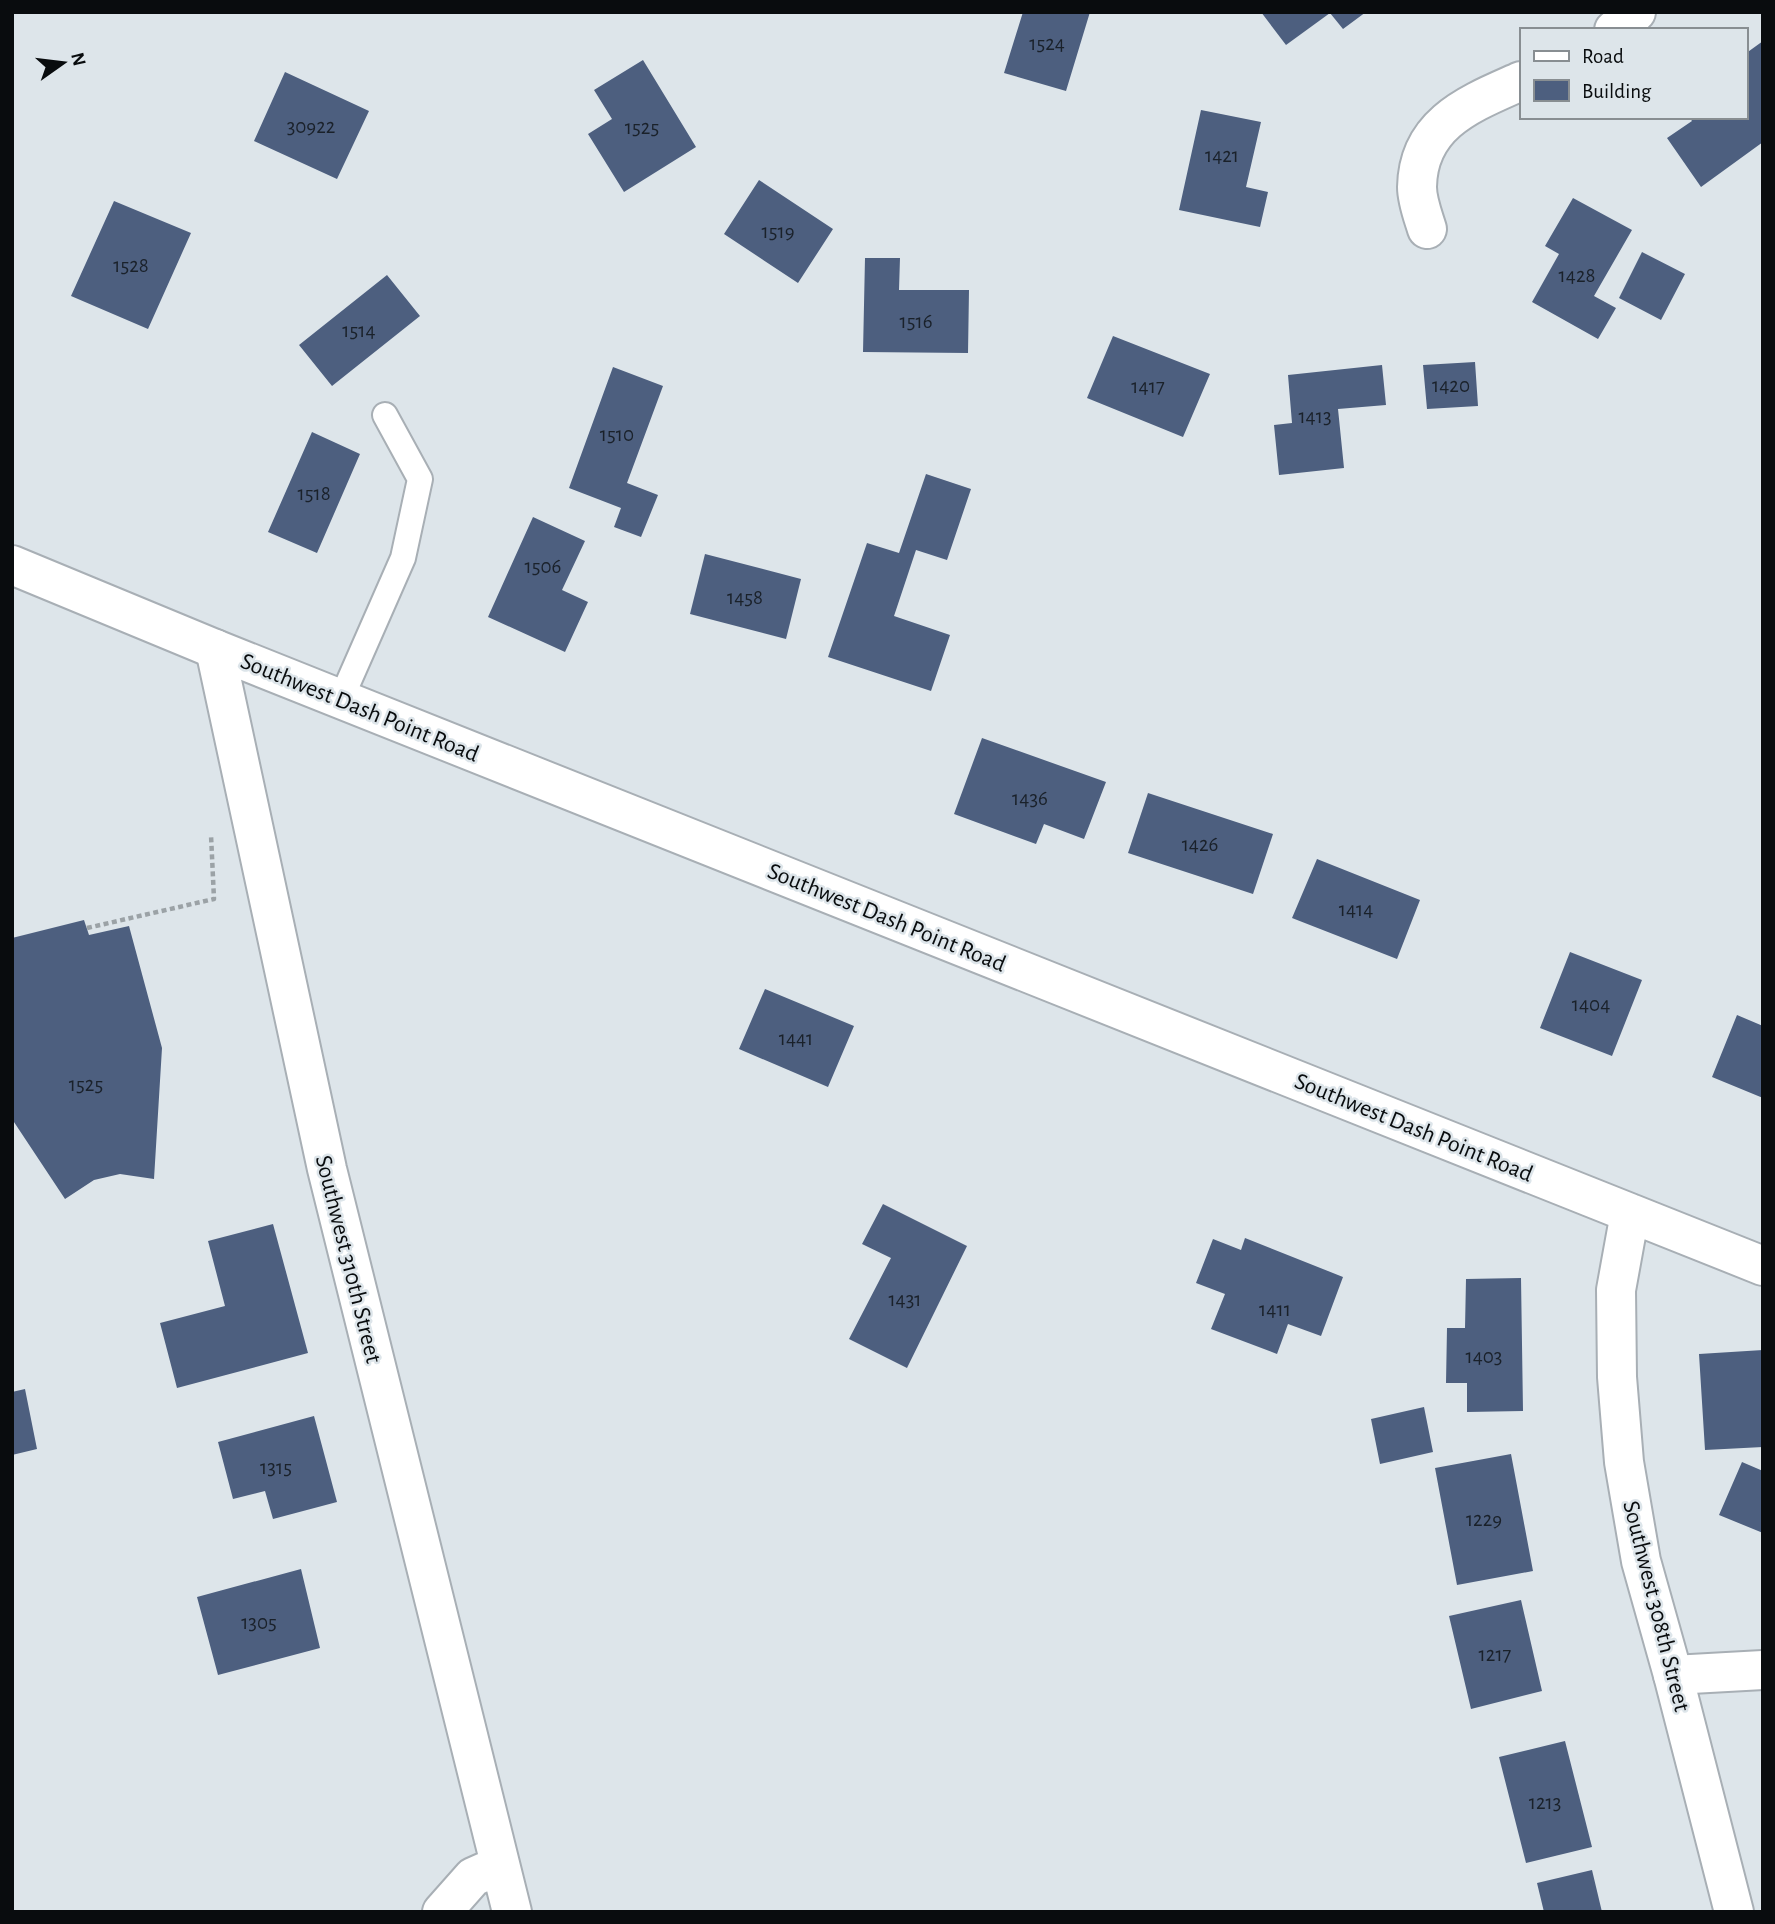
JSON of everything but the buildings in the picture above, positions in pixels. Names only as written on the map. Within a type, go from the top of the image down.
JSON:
[{"type":"street","points":[[1616,28],[1636,12]]},
{"type":"street","points":[[1427,229],[1417,186],[1419,171],[1430,142],[1454,113],[1520,81]]},
{"type":"street","name":"Southwest Dash Point Road","points":[[12,565],[215,649],[1763,1266]]},
{"type":"street","name":"Southwest 310th Street","points":[[215,649],[327,1169],[512,1912]]},
{"type":"street","name":"Southwest 308th Street","points":[[1630,1213],[1616,1290],[1617,1377],[1624,1462],[1641,1561],[1734,1912]]},
{"type":"street","points":[[1673,1675],[1763,1670]]},
{"type":"street","points":[[443,1912],[473,1877],[500,1865]]},
{"type":"lane","points":[[341,699],[403,558],[420,479],[386,415]]},
{"type":"path","points":[[87,928],[214,899],[211,831]]}]
